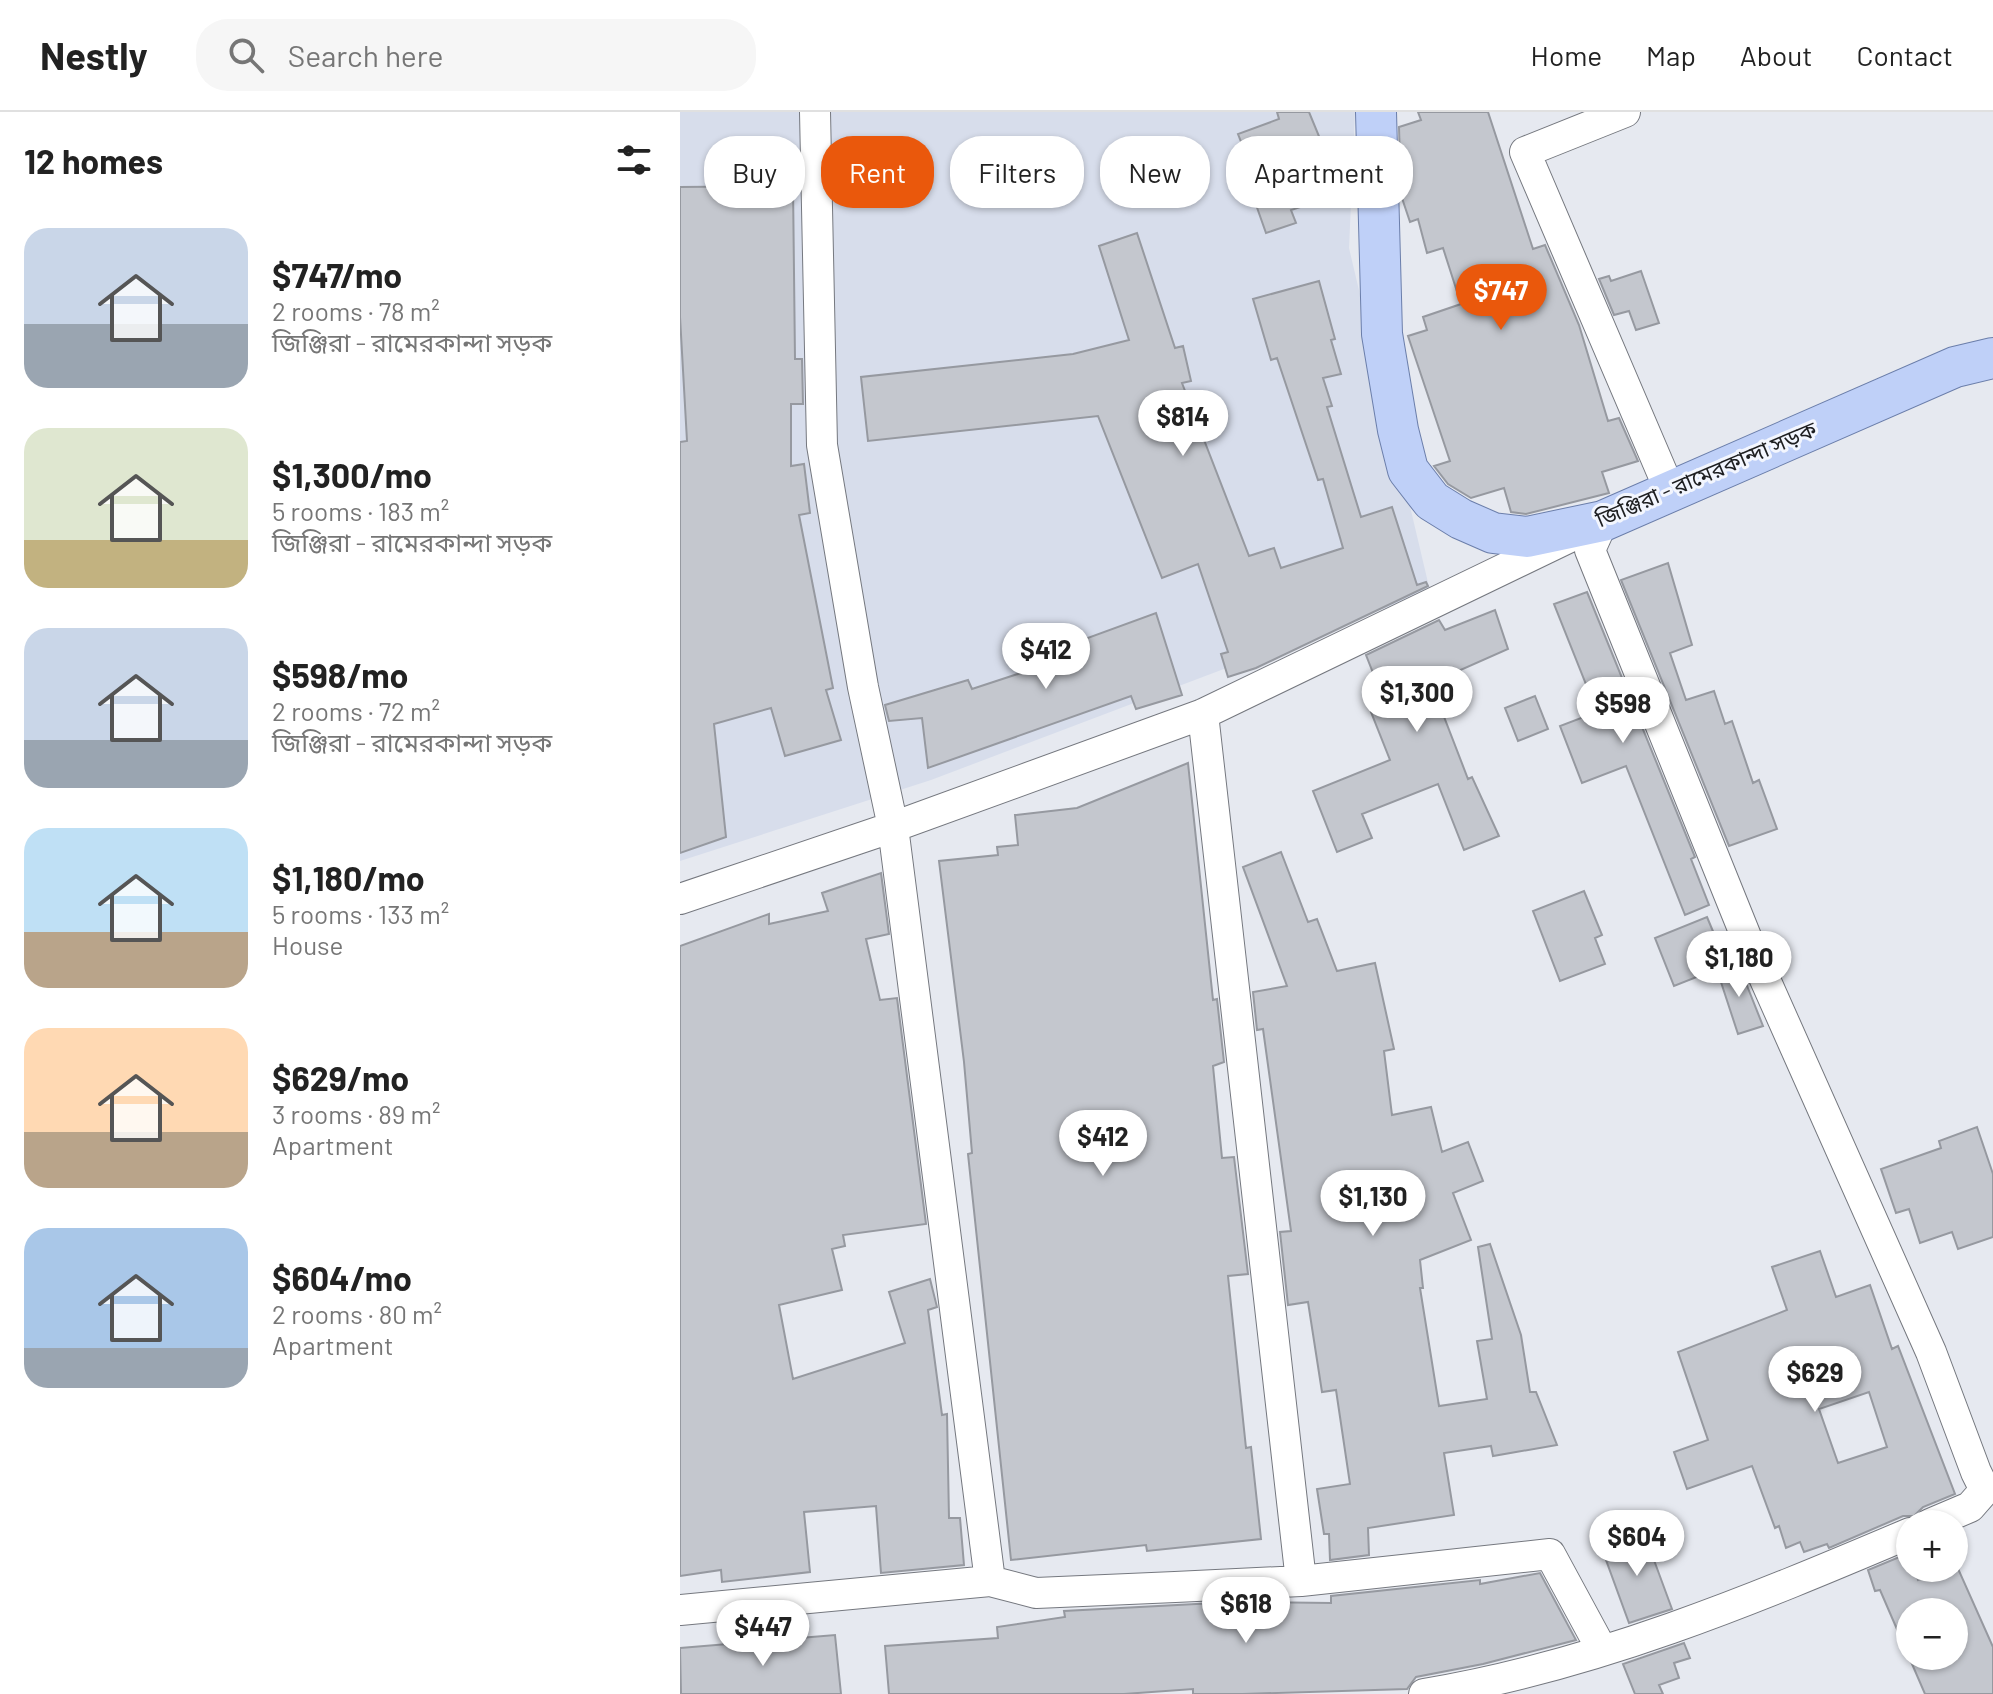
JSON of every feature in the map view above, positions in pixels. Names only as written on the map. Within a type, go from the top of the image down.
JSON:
[{"type":"main road","name":"জিঞ্জিরা - রামেরকান্দা সড়ক","points":[[1376,112],[1382,334],[1408,470],[1432,501],[1461,519],[1493,533],[1527,537],[1603,521],[1955,367],[1993,358]]},
{"type":"street","points":[[815,112],[822,445],[863,687],[893,827],[990,1581]]},
{"type":"street","points":[[1625,112],[1525,152],[1670,491]]},
{"type":"street","points":[[680,899],[893,827],[1203,714],[1603,521]]},
{"type":"street","points":[[1603,521],[1590,550],[1747,939],[1989,1489],[1963,1510]]},
{"type":"street","points":[[1203,714],[1301,1581]]},
{"type":"street","points":[[1424,1694],[1505,1681],[1725,1611],[1896,1539]]},
{"type":"street","points":[[680,1610],[990,1581],[1036,1593],[1301,1581],[1550,1554],[1602,1650]]},
{"type":"shaded area","points":[[680,112],[1355,112],[1354,136],[1226,136],[1226,208],[1351,208],[1349,248],[1430,591],[931,780],[680,861]]},
{"type":"building","points":[[1277,112],[1309,112],[1319,136],[1239,136],[1238,134],[1279,119]]},
{"type":"building","points":[[1418,112],[1488,112],[1533,249],[1545,245],[1579,325],[1608,421],[1619,418],[1638,461],[1602,472],[1609,493],[1526,514],[1511,512],[1504,488],[1471,498],[1448,484],[1434,466],[1450,461],[1408,336],[1427,330],[1423,317],[1461,304],[1443,248],[1427,253],[1418,219],[1410,222],[1405,208],[1413,208],[1413,136],[1399,136],[1399,127],[1421,120]]},
{"type":"building","points":[[680,187],[704,187],[704,208],[793,208],[795,359],[802,359],[803,404],[791,404],[791,466],[804,464],[810,513],[799,515],[833,688],[826,690],[841,740],[785,756],[771,708],[714,724],[726,837],[680,853],[680,442],[687,441],[680,317]]},
{"type":"building","points":[[1257,208],[1297,208],[1291,210],[1296,223],[1266,233]]},
{"type":"building","points":[[1137,233],[1175,348],[1183,346],[1191,381],[1182,383],[1249,556],[1274,548],[1281,568],[1343,548],[1323,479],[1318,480],[1277,358],[1271,360],[1253,299],[1319,281],[1341,374],[1323,378],[1332,406],[1327,407],[1361,517],[1392,507],[1417,585],[1426,582],[1428,586],[1256,668],[1228,677],[1221,654],[1228,652],[1198,564],[1162,578],[1098,416],[868,441],[861,377],[1073,354],[1129,340],[1099,246]]},
{"type":"building","points":[[1641,271],[1659,323],[1636,330],[1629,311],[1614,315],[1599,279],[1609,276],[1611,281]]},
{"type":"building","points":[[1668,563],[1692,645],[1670,653],[1686,700],[1714,691],[1725,724],[1732,721],[1753,783],[1759,780],[1777,829],[1729,846],[1621,580]]},
{"type":"building","points":[[1587,592],[1695,857],[1691,859],[1709,905],[1685,915],[1626,766],[1582,783],[1560,726],[1597,712],[1554,604]]},
{"type":"building","points":[[1495,610],[1508,649],[1431,683],[1468,779],[1472,777],[1499,836],[1464,850],[1438,784],[1362,814],[1372,838],[1337,852],[1313,791],[1390,760],[1371,712],[1386,706],[1366,655],[1439,620],[1445,630]]},
{"type":"building","points":[[1156,613],[1182,695],[1136,709],[1131,696],[928,768],[922,718],[889,721],[885,705],[968,680],[972,689],[1033,669],[1030,659]]},
{"type":"building","points":[[1535,696],[1548,729],[1518,741],[1505,708]]},
{"type":"building","points":[[1188,763],[1213,1000],[1217,999],[1224,1062],[1213,1066],[1222,1158],[1234,1157],[1248,1274],[1228,1276],[1246,1448],[1251,1447],[1261,1539],[1147,1551],[1146,1545],[1011,1560],[968,1154],[972,1153],[964,1062],[939,861],[998,855],[997,847],[1018,845],[1015,815],[1077,808]]},
{"type":"building","points":[[1281,852],[1308,922],[1317,919],[1337,971],[1375,963],[1394,1049],[1384,1051],[1392,1115],[1431,1107],[1442,1152],[1468,1142],[1483,1181],[1453,1193],[1471,1240],[1420,1260],[1423,1288],[1420,1288],[1439,1406],[1487,1399],[1477,1341],[1492,1339],[1478,1247],[1490,1244],[1521,1335],[1530,1392],[1536,1392],[1557,1445],[1493,1456],[1491,1446],[1444,1453],[1454,1515],[1368,1528],[1369,1555],[1330,1560],[1329,1534],[1324,1534],[1317,1489],[1350,1484],[1336,1390],[1322,1392],[1308,1302],[1288,1305],[1280,1232],[1291,1231],[1263,1029],[1257,1030],[1253,992],[1287,986],[1243,867]]},
{"type":"building","points":[[881,873],[889,934],[866,939],[880,1000],[897,998],[926,1224],[843,1235],[845,1246],[832,1249],[842,1290],[779,1305],[793,1379],[905,1343],[889,1292],[930,1279],[937,1307],[928,1310],[942,1415],[947,1414],[949,1518],[960,1518],[964,1565],[881,1573],[876,1506],[804,1512],[810,1572],[722,1582],[721,1570],[680,1576],[680,946],[769,914],[769,924],[828,911],[822,893]]},
{"type":"building","points":[[1584,891],[1602,935],[1595,938],[1605,964],[1560,981],[1533,911]]},
{"type":"building","points":[[1707,917],[1727,965],[1674,986],[1655,938]]},
{"type":"building","points":[[1738,963],[1763,1026],[1738,1034],[1717,970]]},
{"type":"building","points":[[1977,1127],[1993,1174],[1993,1237],[1958,1249],[1952,1232],[1920,1243],[1909,1209],[1896,1213],[1881,1169],[1941,1148],[1939,1141]]},
{"type":"building","points":[[1820,1251],[1836,1297],[1870,1285],[1892,1349],[1898,1346],[1955,1494],[1920,1510],[1896,1510],[1896,1519],[1829,1548],[1827,1544],[1804,1552],[1800,1542],[1786,1548],[1779,1526],[1775,1528],[1752,1466],[1687,1489],[1674,1452],[1708,1440],[1678,1352],[1787,1310],[1772,1267]],"holes":[[[1869,1392],[1887,1447],[1838,1463],[1819,1409]]]},
{"type":"building","points":[[1644,1533],[1672,1609],[1629,1623],[1602,1549]]},
{"type":"building","points":[[1896,1558],[1896,1582],[1964,1582],[1993,1647],[1993,1694],[1925,1694],[1915,1670],[1968,1670],[1968,1598],[1896,1598],[1896,1627],[1880,1590],[1875,1591],[1868,1570]]},
{"type":"building","points":[[1540,1573],[1576,1640],[1483,1664],[1416,1677],[1407,1689],[1243,1694],[1193,1694],[1193,1689],[1124,1694],[889,1694],[885,1646],[998,1638],[997,1627],[1065,1617],[1064,1611],[1234,1602],[1331,1603],[1331,1596],[1480,1580],[1480,1584]]},
{"type":"building","points":[[835,1635],[841,1694],[681,1694],[680,1648]]},
{"type":"building","points":[[1684,1643],[1690,1658],[1674,1663],[1679,1678],[1659,1685],[1663,1694],[1635,1694],[1623,1664]]}]
